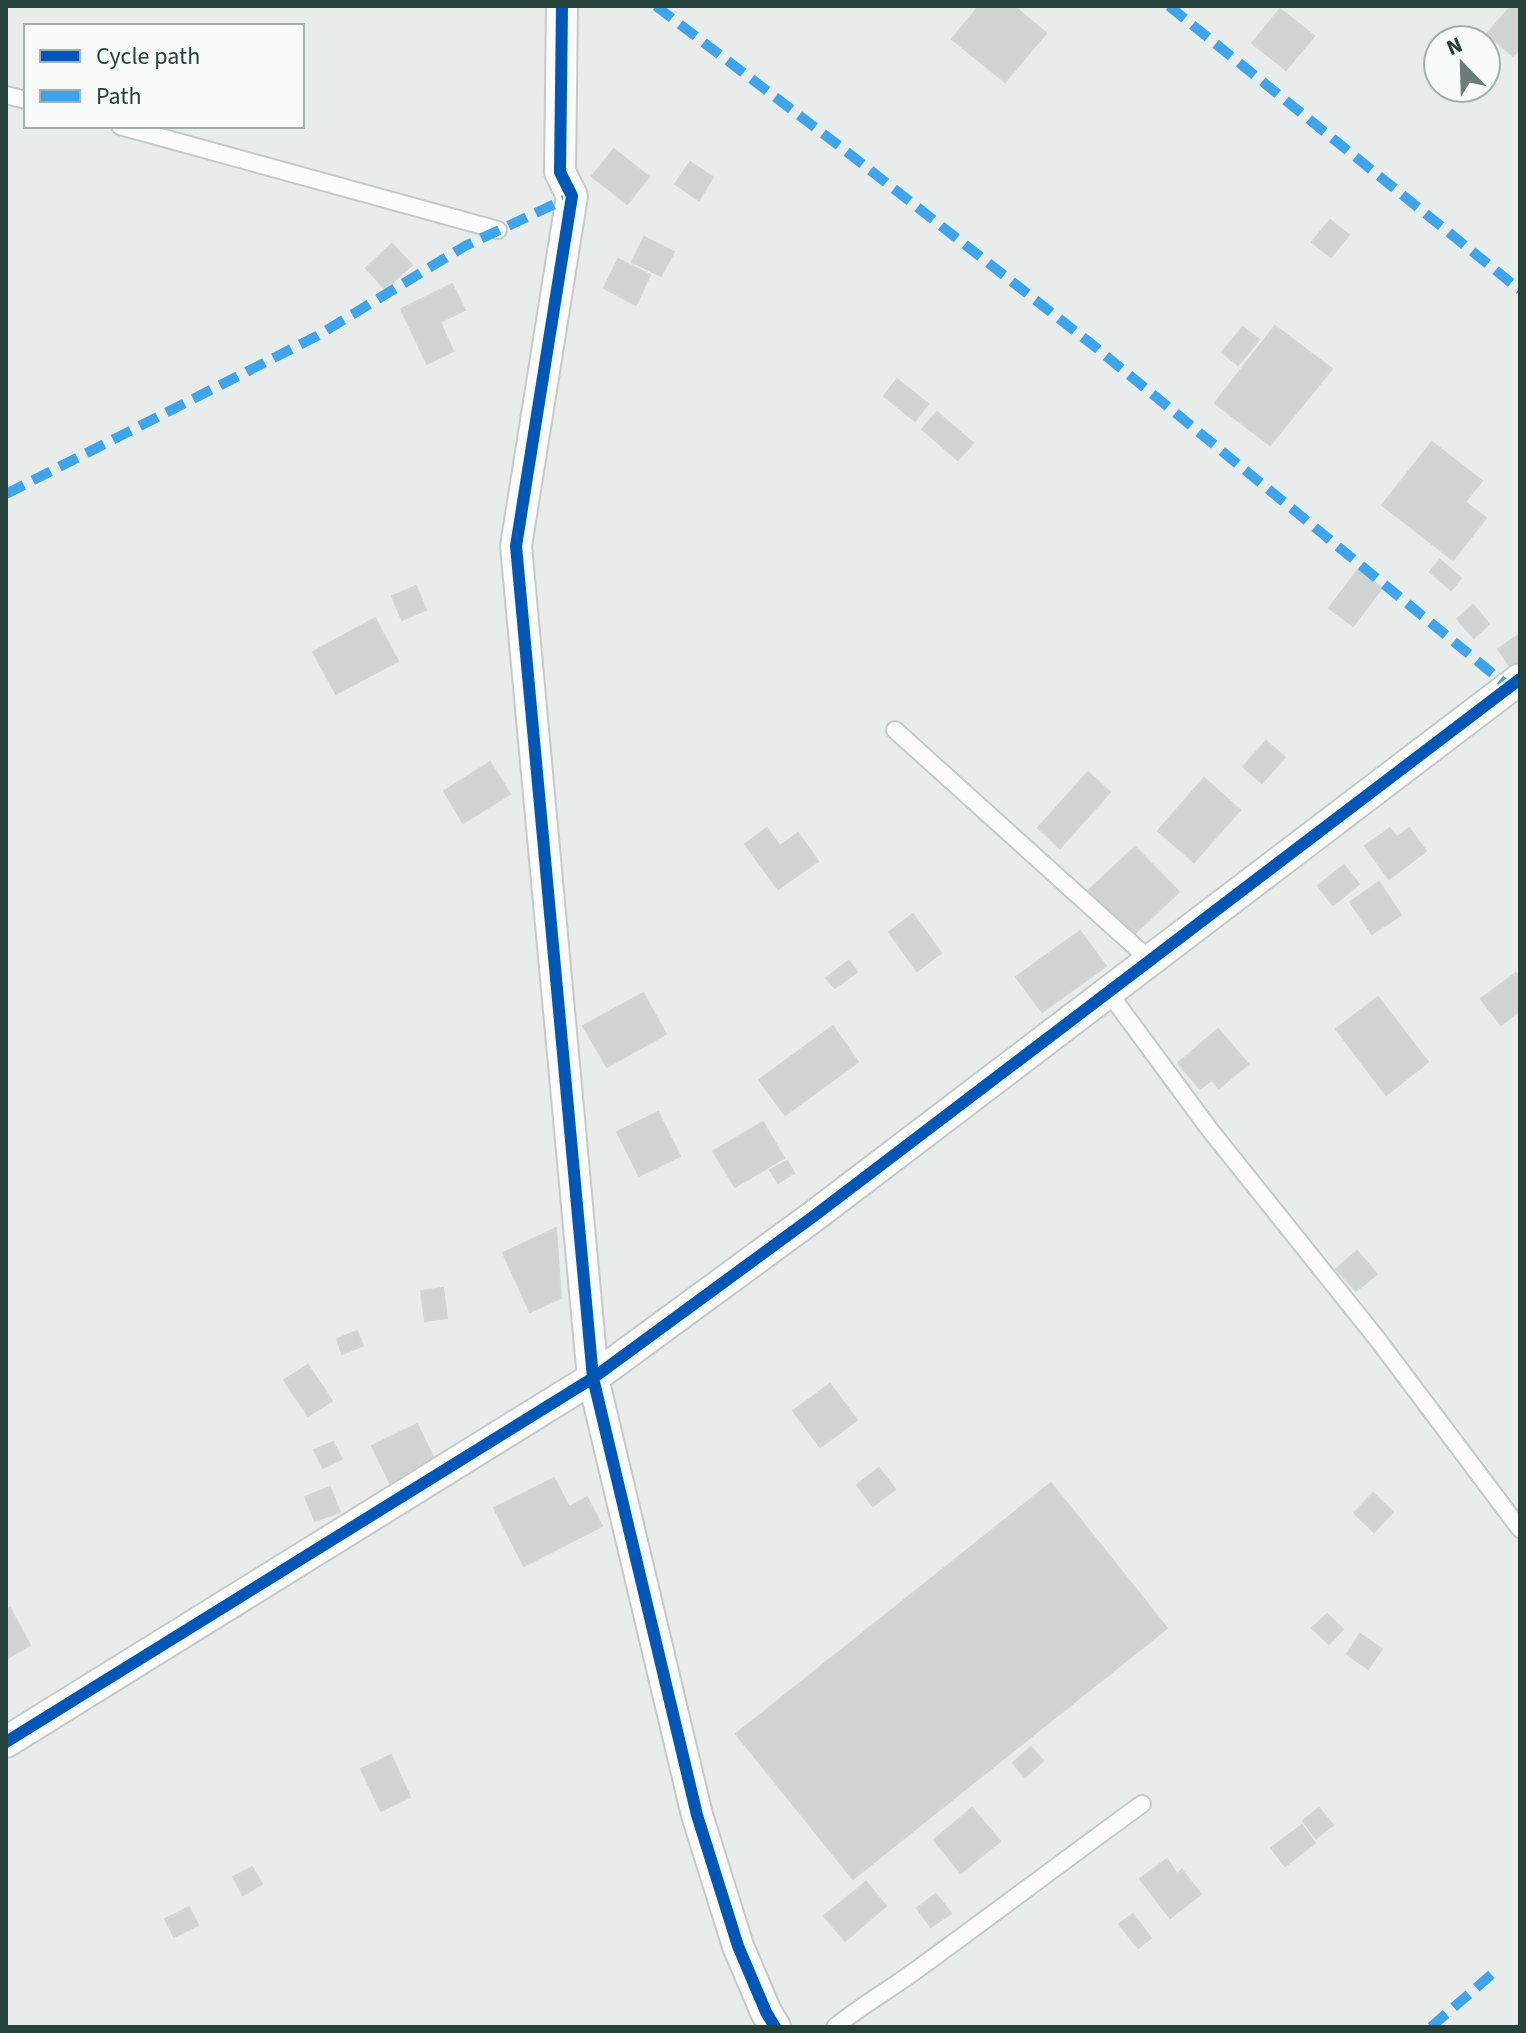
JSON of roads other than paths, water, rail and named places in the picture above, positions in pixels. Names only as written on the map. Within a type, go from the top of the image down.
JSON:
[{"type":"street","points":[[562,6],[560,172],[572,196],[516,546],[593,1378],[697,1815],[738,1946],[775,2027]]},
{"type":"street","points":[[6,1742],[593,1378],[814,1216],[1520,679]]},
{"type":"lane","points":[[127,128],[498,230]]},
{"type":"lane","points":[[895,730],[1151,961]]},
{"type":"lane","points":[[1109,993],[1210,1130],[1378,1340],[1520,1529]]},
{"type":"lane","points":[[835,2027],[1142,1804]]}]
